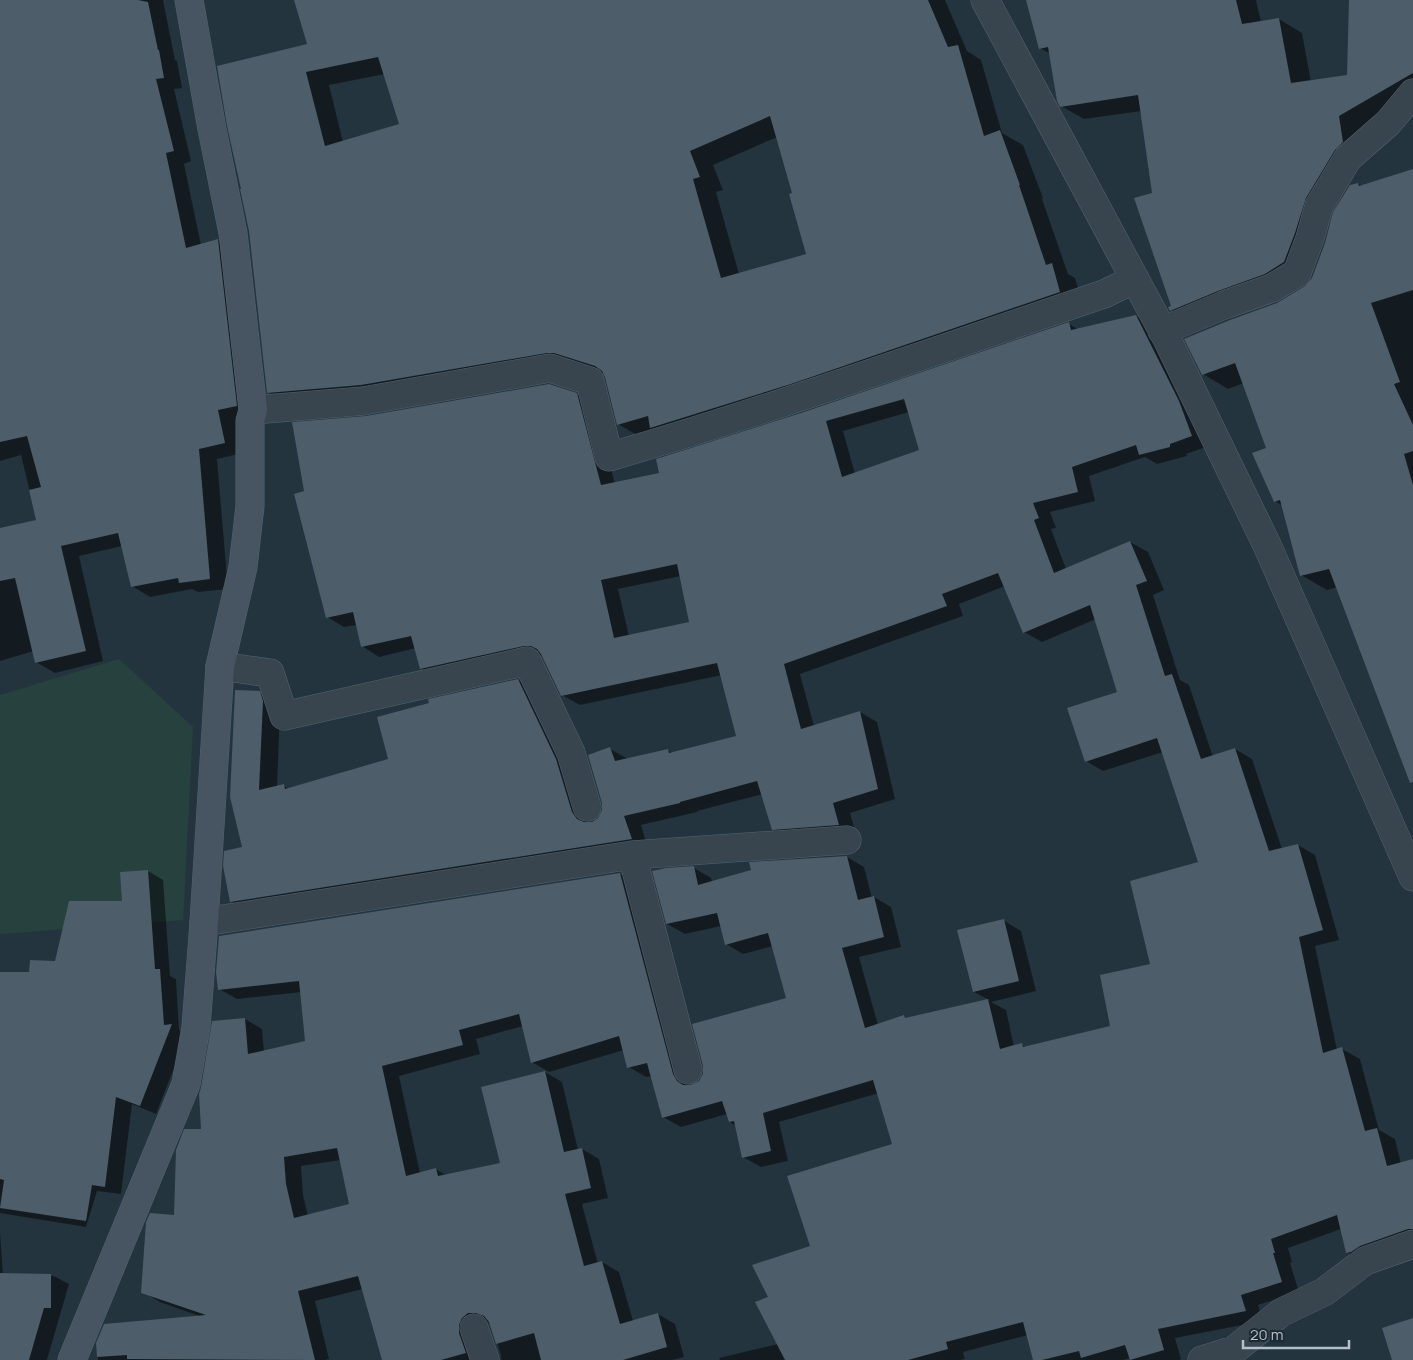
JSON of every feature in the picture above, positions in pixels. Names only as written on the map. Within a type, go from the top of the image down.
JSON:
[{"type":"street","points":[[72,1360],[186,1084],[196,1027],[220,666],[242,567],[250,506],[250,421],[253,410],[233,232],[189,0]]},
{"type":"street","points":[[985,0],[1162,331],[1267,544],[1406,842],[1413,877]]},
{"type":"street","points":[[1162,331],[1224,305],[1272,288],[1296,273],[1310,238],[1319,206],[1348,158],[1388,123],[1413,93]]},
{"type":"street","points":[[253,410],[363,401],[550,368],[590,381],[609,457],[676,438],[816,392],[1104,294],[1135,279]]},
{"type":"street","points":[[220,666],[270,674],[284,716],[527,661],[571,753],[588,808]]},
{"type":"street","points":[[204,922],[632,855],[847,840]]},
{"type":"street","points":[[632,855],[688,1070]]},
{"type":"street","points":[[1202,1360],[1234,1350],[1282,1312],[1324,1292],[1365,1260],[1413,1244]]},
{"type":"street","points":[[474,1328],[485,1360]]},
{"type":"green space","points":[[119,659],[193,727],[183,920],[0,934],[0,695]]},
{"type":"building","points":[[0,0],[138,0],[148,2],[164,78],[156,79],[174,151],[166,153],[186,248],[218,239],[237,406],[218,410],[225,443],[199,449],[210,579],[179,583],[178,578],[131,587],[118,533],[61,546],[86,651],[35,663],[15,578],[0,581],[0,528],[36,520],[29,490],[41,487],[27,436],[0,442]]},
{"type":"building","points":[[294,0],[928,0],[948,47],[958,45],[984,136],[1000,130],[1046,265],[1052,263],[1060,292],[791,384],[650,428],[648,416],[617,425],[602,371],[595,366],[554,353],[361,385],[267,393],[249,231],[227,126],[217,66],[307,44]],"holes":[[[378,57],[399,124],[325,146],[306,72]],[[770,116],[792,193],[789,194],[806,254],[721,278],[693,179],[700,177],[690,151]]]},
{"type":"building","points":[[1026,0],[1236,0],[1242,24],[1279,18],[1291,83],[1347,75],[1349,0],[1413,0],[1413,73],[1339,116],[1343,142],[1335,150],[1306,198],[1284,262],[1265,274],[1170,311],[1168,307],[1171,306],[1134,198],[1152,193],[1138,95],[1060,107],[1057,101],[1048,47],[1039,49]]},
{"type":"building","points":[[1413,169],[1413,290],[1371,303],[1400,382],[1394,384],[1413,425],[1413,451],[1404,454],[1413,485],[1413,782],[1410,783],[1329,569],[1300,576],[1280,500],[1274,502],[1252,453],[1266,448],[1235,363],[1202,375],[1184,339],[1277,303],[1305,286],[1312,278],[1325,243],[1333,212],[1350,185],[1358,183],[1359,186]]},
{"type":"building","points":[[1136,315],[1179,401],[1192,436],[1170,444],[1170,447],[1139,455],[1136,445],[1072,467],[1078,492],[1033,503],[1039,518],[1034,520],[1054,573],[1130,541],[1147,581],[1136,585],[1165,676],[1172,674],[1201,759],[1235,748],[1269,851],[1298,844],[1323,930],[1299,937],[1323,1053],[1342,1047],[1365,1131],[1377,1128],[1387,1166],[1413,1159],[1413,1229],[1408,1229],[1360,1246],[1346,1253],[1337,1215],[1271,1239],[1275,1253],[1273,1253],[1282,1282],[1241,1295],[1246,1311],[1158,1329],[1164,1350],[1130,1360],[1125,1345],[1081,1358],[1079,1351],[1042,1360],[1033,1360],[1023,1322],[946,1342],[948,1349],[908,1360],[785,1360],[755,1302],[768,1297],[752,1265],[810,1246],[787,1176],[892,1144],[873,1080],[763,1113],[771,1151],[742,1158],[734,1121],[729,1122],[722,1101],[662,1118],[647,1063],[627,1068],[619,1036],[531,1063],[519,1014],[459,1030],[463,1045],[382,1066],[406,1176],[436,1168],[438,1176],[500,1163],[481,1087],[545,1071],[564,1152],[582,1148],[591,1188],[565,1194],[584,1266],[602,1261],[620,1324],[658,1313],[667,1347],[623,1360],[541,1360],[534,1333],[496,1344],[489,1322],[484,1316],[468,1313],[462,1318],[459,1325],[459,1333],[466,1353],[441,1360],[382,1360],[358,1276],[298,1291],[315,1360],[127,1359],[127,1355],[97,1357],[96,1343],[104,1324],[206,1315],[141,1293],[146,1222],[150,1213],[174,1215],[176,1150],[184,1129],[201,1129],[199,1094],[212,1021],[245,1018],[248,1054],[305,1041],[299,981],[218,990],[216,972],[219,936],[620,873],[673,1074],[677,1081],[683,1085],[691,1085],[699,1081],[703,1074],[703,1066],[692,1024],[786,998],[768,933],[725,945],[717,913],[666,924],[652,871],[694,866],[698,885],[751,870],[749,862],[847,856],[858,900],[874,896],[884,937],[842,948],[865,1028],[904,1015],[905,1018],[988,999],[1000,1049],[1022,1043],[1023,1047],[1110,1026],[1100,975],[1150,964],[1130,881],[1198,862],[1157,738],[1085,762],[1067,708],[1117,692],[1090,605],[1023,633],[998,573],[942,594],[947,606],[784,664],[801,729],[860,711],[878,789],[833,803],[839,825],[772,830],[757,781],[680,803],[624,816],[632,839],[230,902],[223,866],[224,851],[242,847],[230,797],[235,690],[260,691],[263,701],[259,790],[284,784],[285,789],[388,759],[377,717],[429,703],[428,699],[518,679],[556,759],[572,812],[577,819],[584,822],[592,822],[598,818],[602,810],[602,803],[588,755],[610,747],[615,761],[668,749],[669,753],[736,736],[717,663],[561,696],[541,654],[531,646],[420,669],[411,636],[361,647],[353,612],[326,618],[294,494],[304,491],[292,422],[366,416],[549,384],[577,393],[601,485],[659,473],[656,459],[801,413],[1069,322],[1071,330]],"holes":[[[904,399],[919,450],[842,477],[826,421]],[[677,564],[689,622],[614,638],[601,580]],[[337,1148],[349,1204],[294,1218],[286,1184],[284,1157]]]},
{"type":"building","points":[[148,870],[155,969],[160,969],[164,1025],[172,1024],[140,1106],[116,1097],[105,1187],[92,1185],[86,1221],[0,1208],[4,1180],[0,1179],[0,972],[29,972],[30,960],[55,961],[69,901],[122,901],[120,872]]},
{"type":"building","points":[[1004,919],[1019,981],[973,992],[957,930]]},
{"type":"building","points":[[0,1273],[51,1274],[51,1308],[44,1308],[29,1360],[0,1360]]},
{"type":"building","points":[[1413,1318],[1413,1360],[1392,1360],[1382,1328]]}]
